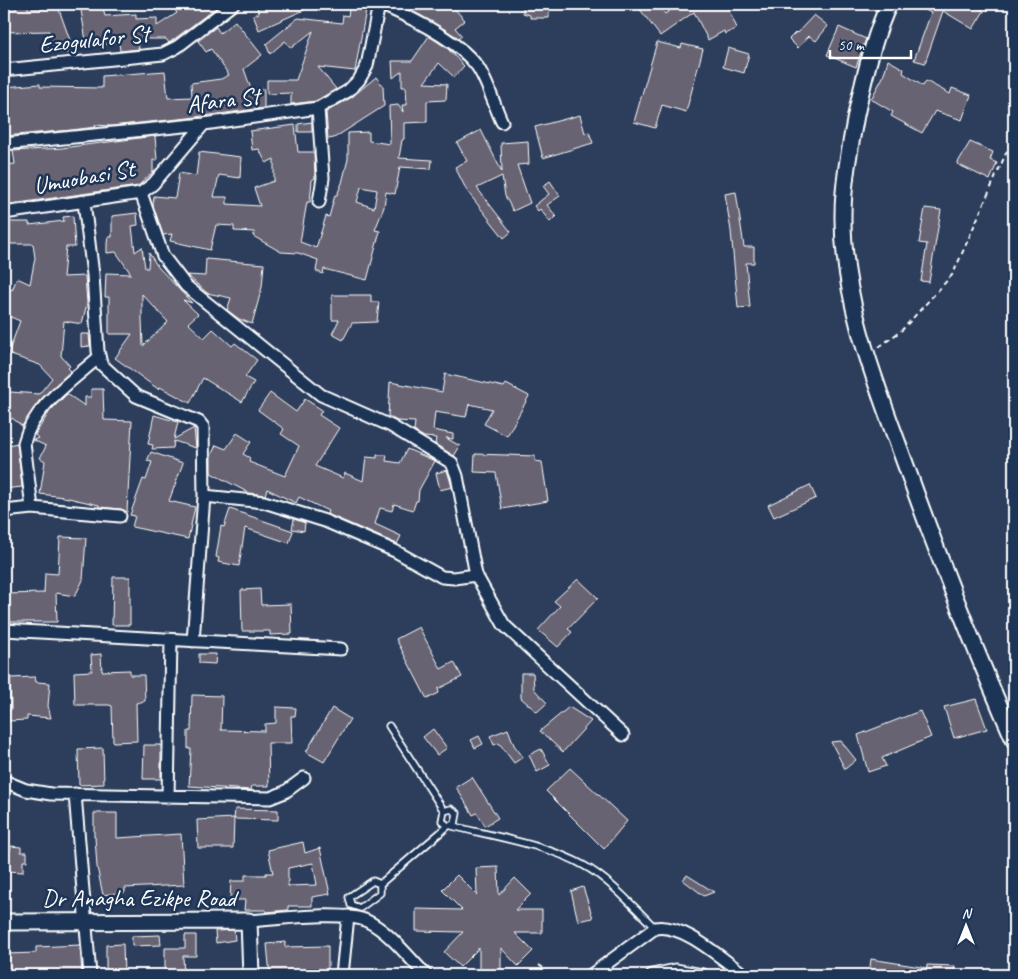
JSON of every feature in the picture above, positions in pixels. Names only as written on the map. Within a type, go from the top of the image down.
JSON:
[{"type":"street","name":"Ezogulafor St","points":[[4,70],[163,54],[177,47],[233,4]]},
{"type":"street","name":"Afara St","points":[[4,144],[204,124],[318,108],[348,91],[363,73],[367,66],[379,4]]},
{"type":"street","points":[[379,4],[437,33],[471,60],[477,66],[502,122]]},
{"type":"street","points":[[889,4],[862,86],[848,157],[843,215],[849,283],[867,356],[939,558],[973,645],[1014,740]]},
{"type":"street","points":[[318,108],[324,178],[319,202]]},
{"type":"street","name":"Umuobasi St","points":[[4,212],[141,193],[153,184],[204,124]]},
{"type":"street","points":[[141,193],[163,256],[186,286],[321,395],[391,426],[452,463],[458,476],[476,575],[504,625],[623,735]]},
{"type":"street","points":[[84,202],[101,364],[136,396],[199,422],[204,427],[204,496],[193,642]]},
{"type":"street","points":[[32,508],[24,443],[26,433],[51,399],[99,357]]},
{"type":"street","points":[[204,496],[264,502],[324,521],[386,547],[442,577],[454,578],[476,575]]},
{"type":"street","points":[[4,511],[32,508],[120,516]]},
{"type":"street","points":[[4,630],[341,649]]},
{"type":"street","points":[[168,797],[171,640]]},
{"type":"street","points":[[4,781],[26,790],[75,794],[270,798],[285,792],[304,778]]},
{"type":"street","points":[[75,794],[87,920],[90,975]]},
{"type":"street","points":[[249,920],[335,916],[350,911]]},
{"type":"street","points":[[342,975],[350,911]]},
{"type":"street","points":[[350,911],[382,932],[426,975]]},
{"type":"street","name":"Dr Anagha Ezikpe Road","points":[[4,922],[249,920],[251,975]]},
{"type":"street","points":[[591,975],[655,928],[665,926],[679,930],[745,975]]},
{"type":"street","points":[[652,975],[676,970],[703,975]]},
{"type":"lane","points":[[389,726],[444,811],[442,821],[450,826],[541,848],[584,865],[631,903],[655,928]]},
{"type":"lane","points":[[380,884],[458,821],[458,813],[451,809],[444,811]]},
{"type":"lane","points":[[378,881],[380,884],[380,893],[360,908],[350,911],[349,897],[366,884],[378,881]]},
{"type":"path","points":[[867,356],[902,330],[953,274],[1014,135]]},
{"type":"path","points":[[539,965],[553,975]]},
{"type":"building","points":[[16,4],[28,4],[28,9],[47,8],[45,4],[57,4],[71,43],[70,53],[48,52],[49,31],[4,32],[4,10],[16,9]]},
{"type":"building","points":[[80,4],[102,4],[105,16],[136,14],[136,19],[157,18],[157,26],[177,13],[171,4],[221,4],[169,43],[166,39],[138,39],[139,49],[120,51],[119,42],[87,47]]},
{"type":"building","points":[[256,4],[318,4],[259,30],[253,15],[259,13]]},
{"type":"building","points":[[350,4],[367,4],[355,71],[318,67],[336,89],[316,101],[291,104],[291,93],[267,94],[267,80],[296,80],[313,31],[291,48],[285,41],[270,54],[266,44],[298,18],[342,23],[343,15],[348,16]]},
{"type":"building","points":[[404,4],[450,4],[465,20],[455,28],[462,36],[459,38],[407,8]]},
{"type":"building","points":[[523,4],[549,4],[549,18],[530,18],[530,15],[523,13]]},
{"type":"building","points":[[636,4],[658,4],[665,14],[679,4],[726,4],[737,28],[725,34],[724,31],[708,40],[694,12],[660,36]]},
{"type":"building","points":[[914,4],[973,4],[984,11],[973,29],[943,11],[925,63],[914,60],[931,13]]},
{"type":"building","points":[[814,15],[828,26],[816,41],[809,36],[798,48],[789,39]]},
{"type":"building","points":[[235,21],[262,55],[244,69],[251,89],[264,89],[264,108],[188,118],[111,126],[95,125],[96,127],[4,136],[4,87],[40,84],[40,87],[102,88],[102,76],[165,71],[168,98],[192,97],[191,83],[221,79],[229,75],[211,49],[206,52],[198,41],[216,27],[220,33]]},
{"type":"building","points":[[839,27],[866,39],[856,67],[827,55]]},
{"type":"building","points":[[429,36],[447,48],[464,66],[454,77],[439,63],[424,83],[447,84],[446,100],[427,101],[427,122],[404,123],[404,139],[402,140],[399,158],[432,160],[431,169],[400,167],[395,194],[386,192],[384,207],[375,230],[380,231],[367,280],[324,269],[323,274],[316,271],[318,260],[298,253],[281,252],[253,236],[255,232],[234,231],[234,226],[216,225],[210,250],[170,241],[172,234],[163,235],[153,205],[154,196],[175,198],[179,173],[196,176],[199,152],[241,157],[240,178],[219,175],[214,197],[227,197],[227,204],[260,206],[254,188],[274,181],[274,159],[266,163],[259,149],[252,150],[250,131],[295,125],[298,152],[314,152],[315,178],[312,180],[310,202],[307,202],[300,242],[316,248],[326,216],[329,217],[335,195],[337,195],[342,183],[348,159],[348,133],[369,132],[369,141],[390,144],[389,106],[398,105],[403,112],[402,105],[407,105],[406,87],[402,87],[402,71],[393,78],[392,61],[412,61]],"holes":[[[361,187],[377,190],[374,208],[357,202]]]},
{"type":"building","points":[[657,42],[681,48],[682,44],[703,49],[686,112],[662,105],[655,128],[634,122]]},
{"type":"building","points":[[728,48],[749,54],[744,73],[723,67]]},
{"type":"building","points":[[888,60],[904,69],[903,73],[923,86],[926,81],[950,94],[952,88],[971,95],[962,120],[935,111],[922,133],[891,116],[893,112],[871,99],[883,77]]},
{"type":"building","points":[[376,77],[383,86],[384,106],[334,138],[328,139],[326,112],[352,97]]},
{"type":"building","points":[[580,115],[585,133],[589,132],[593,143],[543,158],[535,127]]},
{"type":"building","points":[[312,122],[312,132],[298,132],[298,124]]},
{"type":"building","points":[[481,130],[502,172],[501,143],[528,141],[529,164],[517,165],[530,203],[513,211],[505,196],[502,176],[477,188],[511,232],[504,238],[467,191],[455,167],[467,161],[457,143]]},
{"type":"building","points":[[155,136],[157,160],[153,160],[153,172],[138,186],[4,205],[4,165],[15,164],[13,151],[62,148]]},
{"type":"building","points":[[970,142],[993,152],[990,160],[997,163],[990,180],[957,164]]},
{"type":"building","points":[[550,181],[560,196],[547,205],[556,216],[550,222],[540,209],[538,211],[534,206],[549,194],[543,186]]},
{"type":"building","points":[[736,192],[744,247],[754,247],[754,263],[746,263],[750,307],[738,308],[731,231],[725,194]]},
{"type":"building","points":[[925,208],[941,210],[929,282],[921,281],[927,244],[919,243]]},
{"type":"building","points":[[137,213],[138,225],[132,226],[135,252],[142,247],[145,268],[148,268],[149,253],[158,267],[192,303],[183,300],[198,314],[188,323],[204,338],[213,329],[232,346],[235,343],[257,360],[245,377],[254,382],[242,402],[203,378],[190,403],[160,387],[158,389],[115,358],[132,334],[109,334],[109,297],[105,297],[106,273],[131,274],[116,252],[107,253],[108,237],[112,237],[112,216]],"holes":[[[142,294],[168,322],[143,346]]]},
{"type":"building","points":[[73,216],[75,247],[66,247],[63,277],[85,276],[87,303],[82,324],[64,321],[61,356],[70,366],[68,368],[71,371],[39,401],[22,426],[12,418],[9,423],[4,414],[4,399],[10,392],[39,394],[52,378],[40,365],[8,354],[20,321],[4,314],[4,287],[12,290],[17,278],[30,284],[35,258],[33,244],[10,244],[10,222],[29,222],[29,225],[64,221],[63,217]]},
{"type":"building","points":[[206,259],[264,264],[262,287],[252,324],[239,319],[227,310],[231,298],[207,293],[187,275],[205,276]]},
{"type":"building","points":[[332,295],[371,295],[371,302],[379,302],[377,322],[352,323],[343,340],[332,334],[339,320],[332,320]]},
{"type":"building","points":[[81,334],[89,334],[90,346],[81,347]]},
{"type":"building","points":[[445,374],[504,387],[506,384],[529,396],[507,436],[484,424],[492,409],[469,404],[466,417],[435,412],[433,430],[453,434],[453,439],[446,438],[460,446],[454,456],[435,444],[436,438],[424,437],[414,431],[415,422],[397,421],[388,416],[390,382],[442,392]]},
{"type":"building","points":[[91,389],[103,389],[104,420],[132,421],[127,512],[121,509],[99,507],[99,505],[64,497],[40,494],[45,461],[40,458],[46,446],[33,440],[38,438],[35,435],[50,411],[67,394],[85,406],[85,397],[91,397]]},
{"type":"building","points":[[270,393],[296,412],[305,399],[322,410],[319,415],[339,428],[315,466],[343,478],[345,473],[363,481],[366,457],[377,458],[377,455],[387,455],[386,461],[400,463],[407,449],[435,461],[419,490],[418,501],[416,501],[413,510],[394,504],[392,511],[380,508],[375,524],[401,536],[397,544],[327,514],[328,511],[299,497],[296,503],[267,489],[265,495],[249,493],[211,473],[211,456],[216,445],[226,449],[237,433],[251,442],[243,454],[250,458],[249,462],[285,476],[299,446],[281,434],[284,429],[258,410]]},
{"type":"building","points":[[154,415],[178,422],[174,439],[194,428],[196,448],[174,441],[173,448],[152,449],[153,445],[148,444]]},
{"type":"building","points":[[17,443],[22,487],[4,489],[4,446]]},
{"type":"building","points":[[151,452],[183,463],[169,501],[195,507],[188,539],[132,527],[135,516],[130,515],[143,479],[146,480],[152,462],[147,461]]},
{"type":"building","points":[[475,454],[535,456],[535,461],[542,462],[548,501],[502,509],[496,473],[474,472]]},
{"type":"building","points":[[447,470],[452,487],[440,490],[436,473]]},
{"type":"building","points":[[810,485],[816,498],[774,517],[768,505]]},
{"type":"building","points":[[230,509],[293,531],[289,543],[245,528],[239,566],[218,562],[219,558],[216,557],[221,526],[224,527]]},
{"type":"building","points":[[294,519],[305,523],[304,531],[292,529]]},
{"type":"building","points":[[60,537],[86,538],[83,580],[75,596],[56,593],[57,622],[4,622],[4,594],[44,593],[45,573],[58,574]]},
{"type":"building","points":[[113,577],[130,577],[130,625],[112,625]]},
{"type":"building","points":[[578,579],[598,598],[568,629],[572,632],[558,647],[538,630],[560,606],[554,601]]},
{"type":"building","points":[[260,589],[261,605],[291,604],[292,634],[270,635],[270,631],[242,631],[241,590]]},
{"type":"building","points":[[419,627],[441,669],[454,662],[462,677],[438,689],[439,693],[427,699],[396,639]]},
{"type":"building","points":[[101,654],[102,671],[130,670],[130,675],[144,675],[145,701],[136,703],[137,741],[113,742],[112,706],[75,705],[74,672],[92,671],[91,655]]},
{"type":"building","points":[[199,654],[216,654],[215,664],[199,663]]},
{"type":"building","points":[[521,673],[533,673],[534,689],[547,703],[537,712],[521,698]]},
{"type":"building","points":[[35,677],[36,682],[50,683],[48,706],[51,718],[27,716],[27,720],[8,721],[9,710],[11,710],[10,678]]},
{"type":"building","points":[[192,695],[222,696],[221,730],[265,731],[265,724],[276,723],[276,707],[296,708],[295,716],[291,716],[292,743],[268,743],[269,786],[252,786],[251,790],[189,786],[191,749],[188,749],[188,731],[191,731]]},
{"type":"building","points":[[976,699],[987,729],[954,738],[944,707]]},
{"type":"building","points":[[569,707],[591,721],[563,752],[540,731]]},
{"type":"building","points":[[332,708],[350,719],[324,762],[306,752]]},
{"type":"building","points":[[920,711],[931,737],[882,758],[886,766],[868,772],[858,735]]},
{"type":"building","points":[[433,729],[447,748],[437,755],[423,737]]},
{"type":"building","points":[[508,729],[514,745],[523,757],[514,763],[499,743],[494,745],[490,736]]},
{"type":"building","points":[[479,736],[483,744],[475,748],[471,740]]},
{"type":"building","points":[[841,741],[856,760],[845,769],[831,742]]},
{"type":"building","points":[[144,745],[161,745],[161,779],[143,779]]},
{"type":"building","points":[[103,748],[104,784],[79,785],[78,749]]},
{"type":"building","points":[[541,749],[550,765],[537,772],[529,755]]},
{"type":"building","points":[[570,768],[627,821],[604,849],[546,791]]},
{"type":"building","points":[[472,777],[498,818],[485,826],[477,813],[473,815],[456,787]]},
{"type":"building","points":[[235,809],[278,810],[278,820],[234,819]]},
{"type":"building","points":[[94,813],[117,813],[117,838],[181,834],[184,885],[125,888],[125,892],[103,895],[97,867]]},
{"type":"building","points":[[234,818],[233,848],[198,848],[197,820]]},
{"type":"building","points":[[303,842],[305,853],[320,848],[330,894],[312,897],[312,906],[288,906],[288,910],[266,912],[266,910],[244,910],[245,900],[230,900],[231,881],[245,881],[245,875],[273,873],[268,850]],"holes":[[[313,863],[317,885],[288,886],[288,868]]]},
{"type":"building","points":[[11,846],[21,847],[21,852],[27,852],[27,861],[23,861],[23,872],[7,871],[7,864],[4,864],[4,851],[10,851]]},
{"type":"building","points":[[498,867],[499,895],[515,878],[531,894],[515,910],[542,910],[542,933],[515,933],[533,951],[518,966],[501,948],[501,973],[479,974],[479,948],[460,967],[444,952],[463,932],[416,931],[416,909],[462,910],[442,890],[457,875],[477,895],[476,868]]},
{"type":"building","points":[[687,875],[714,892],[704,896],[683,880]]},
{"type":"building","points":[[583,887],[593,918],[578,921],[571,891]]},
{"type":"building","points":[[234,930],[235,940],[216,943],[215,931]]},
{"type":"building","points":[[160,935],[161,945],[132,946],[132,936]]},
{"type":"building","points":[[185,935],[196,935],[196,956],[183,956],[184,975],[165,975],[165,948],[185,948]]},
{"type":"building","points":[[285,942],[285,947],[328,946],[328,970],[289,971],[289,975],[270,975],[267,944]]},
{"type":"building","points":[[123,944],[124,975],[106,975],[106,945]]},
{"type":"building","points":[[80,945],[82,975],[4,975],[6,954],[36,953],[36,947]]},
{"type":"building","points":[[871,959],[927,968],[927,965],[955,966],[953,975],[869,975]]}]
